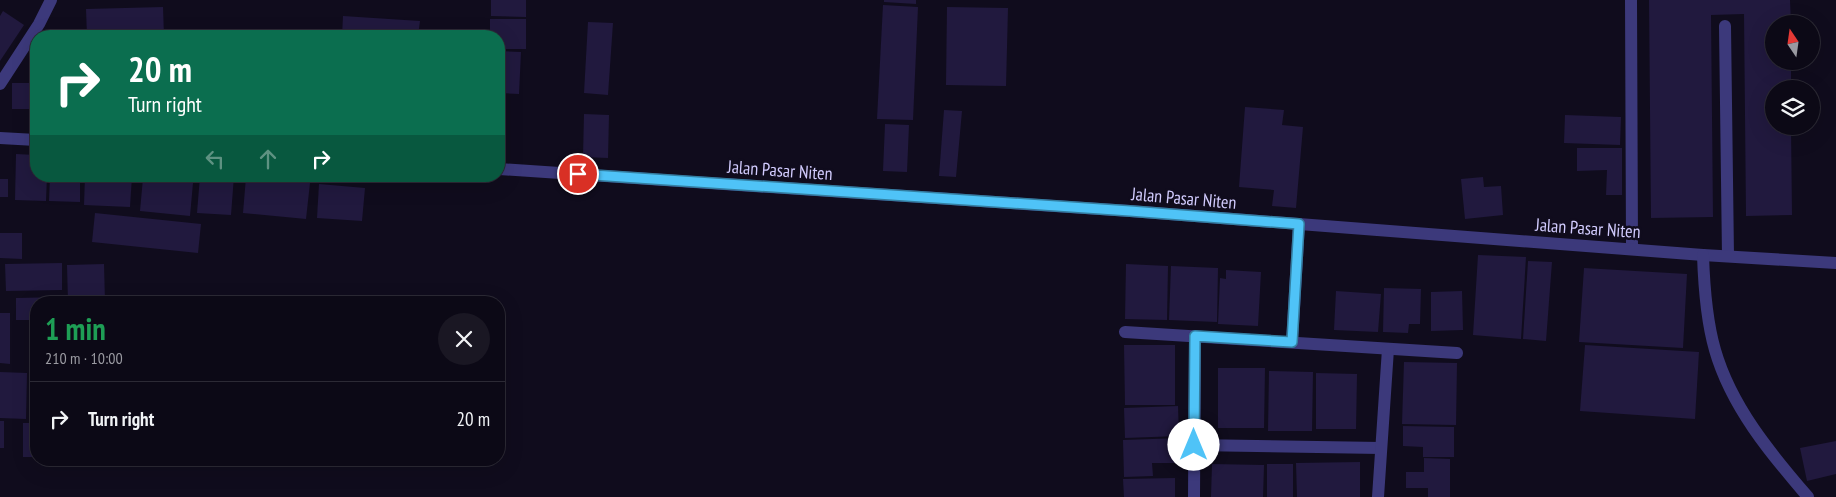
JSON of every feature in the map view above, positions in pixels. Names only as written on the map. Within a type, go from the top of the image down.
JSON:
[{"type":"street","points":[[34,30],[51,0]]},
{"type":"street","points":[[1631,0],[1632,248]]},
{"type":"street","points":[[1725,26],[1728,256]]},
{"type":"street","points":[[0,84],[30,37]]},
{"type":"street","points":[[0,138],[30,140]]},
{"type":"street","name":"Jalan Pasar Niten","points":[[505,169],[1120,210],[1632,248],[1703,255],[1836,263]]},
{"type":"street","points":[[1292,342],[1299,224]]},
{"type":"street","points":[[1703,255],[1710,330],[1726,380],[1739,406],[1774,457],[1808,497]]},
{"type":"street","points":[[1126,332],[1457,353]]},
{"type":"street","points":[[1194,497],[1195,336]]},
{"type":"street","points":[[1378,497],[1388,349]]},
{"type":"street","points":[[1194,445],[1381,448]]},
{"type":"building","points":[[491,0],[526,0],[526,17],[491,16]]},
{"type":"building","points":[[884,0],[916,0],[916,4],[884,2]]},
{"type":"building","points":[[1649,0],[1790,0],[1791,15],[1765,15],[1765,70],[1791,70],[1791,80],[1765,80],[1765,135],[1791,135],[1792,215],[1746,216],[1744,14],[1711,15],[1713,217],[1651,218]]},
{"type":"building","points":[[883,5],[918,7],[913,120],[877,119]]},
{"type":"building","points":[[163,7],[164,30],[87,30],[86,9]]},
{"type":"building","points":[[947,7],[1008,8],[1006,86],[946,85]]},
{"type":"building","points":[[3,11],[24,25],[0,61],[0,16]]},
{"type":"building","points":[[343,16],[420,21],[419,30],[342,30]]},
{"type":"building","points":[[490,19],[526,19],[526,49],[505,49],[505,30],[490,30]]},
{"type":"building","points":[[588,22],[613,23],[608,95],[584,93]]},
{"type":"building","points":[[505,51],[521,52],[519,94],[505,93]]},
{"type":"building","points":[[12,83],[30,83],[30,109],[12,109]]},
{"type":"building","points":[[1245,107],[1284,110],[1282,125],[1303,127],[1296,208],[1272,206],[1274,190],[1239,187]]},
{"type":"building","points":[[944,110],[962,111],[956,177],[939,176]]},
{"type":"building","points":[[584,114],[609,115],[608,158],[583,157]]},
{"type":"building","points":[[1565,115],[1621,117],[1620,145],[1564,143]]},
{"type":"building","points":[[885,124],[909,125],[907,172],[883,171]]},
{"type":"building","points":[[1577,148],[1622,148],[1622,195],[1606,195],[1607,170],[1577,171]]},
{"type":"building","points":[[16,154],[30,155],[30,182],[47,182],[46,201],[15,200]]},
{"type":"building","points":[[1483,177],[1484,187],[1501,186],[1503,215],[1465,219],[1461,179]]},
{"type":"building","points":[[0,179],[8,179],[8,197],[0,197]]},
{"type":"building","points":[[50,182],[80,182],[80,202],[49,201]]},
{"type":"building","points":[[85,182],[132,182],[130,207],[84,205]]},
{"type":"building","points":[[143,182],[193,183],[190,216],[140,211]]},
{"type":"building","points":[[200,182],[234,182],[231,215],[197,213]]},
{"type":"building","points":[[246,182],[310,183],[306,219],[243,213]]},
{"type":"building","points":[[319,184],[365,188],[362,221],[317,218]]},
{"type":"building","points":[[95,213],[201,224],[198,253],[92,242]]},
{"type":"building","points":[[0,233],[22,233],[22,259],[0,258]]},
{"type":"building","points":[[1478,255],[1526,257],[1521,339],[1473,335]]},
{"type":"building","points":[[1528,261],[1552,262],[1546,341],[1523,339]]},
{"type":"building","points":[[62,263],[62,290],[6,291],[5,264]]},
{"type":"building","points":[[104,264],[105,296],[68,296],[67,265]]},
{"type":"building","points":[[1126,264],[1168,266],[1167,320],[1125,319]]},
{"type":"building","points":[[1171,266],[1218,268],[1217,322],[1169,320]]},
{"type":"building","points":[[1584,268],[1687,274],[1683,348],[1579,342]]},
{"type":"building","points":[[1226,270],[1261,272],[1258,326],[1218,324],[1220,278],[1226,279]]},
{"type":"building","points":[[1384,288],[1421,289],[1420,324],[1409,324],[1408,333],[1383,332]]},
{"type":"building","points":[[1336,291],[1381,294],[1378,332],[1334,330]]},
{"type":"building","points":[[1462,291],[1463,330],[1431,331],[1431,292]]},
{"type":"building","points":[[16,298],[30,298],[30,320],[16,320]]},
{"type":"building","points":[[0,313],[10,313],[10,364],[0,363]]},
{"type":"building","points":[[1124,345],[1175,345],[1175,405],[1125,405]]},
{"type":"building","points":[[1585,345],[1699,352],[1695,419],[1580,411]]},
{"type":"building","points":[[1404,362],[1457,363],[1456,425],[1402,424]]},
{"type":"building","points":[[1218,368],[1265,368],[1264,428],[1218,428]]},
{"type":"building","points":[[1269,371],[1313,372],[1312,431],[1268,431]]},
{"type":"building","points":[[0,372],[27,373],[26,419],[0,418]]},
{"type":"building","points":[[1316,373],[1357,374],[1356,429],[1316,429]]},
{"type":"building","points":[[1178,406],[1179,436],[1125,438],[1124,408]]},
{"type":"building","points":[[0,421],[4,421],[4,448],[0,448]]},
{"type":"building","points":[[23,423],[30,423],[30,457],[23,457]]},
{"type":"building","points":[[1403,426],[1454,427],[1454,457],[1423,457],[1423,447],[1403,446]]},
{"type":"building","points":[[1181,438],[1182,463],[1152,463],[1153,476],[1124,477],[1123,440]]},
{"type":"building","points":[[1836,441],[1836,474],[1807,481],[1800,448]]},
{"type":"building","points":[[1424,458],[1450,459],[1450,497],[1428,497],[1428,488],[1406,488],[1406,472],[1424,472]]},
{"type":"building","points":[[1360,462],[1360,497],[1297,497],[1296,463]]},
{"type":"building","points":[[1212,464],[1264,465],[1263,497],[1211,497]]},
{"type":"building","points":[[1267,464],[1293,464],[1293,497],[1267,497]]},
{"type":"building","points":[[1175,478],[1175,497],[1124,497],[1123,479]]},
{"type":"route","points":[[578,174],[1299,224],[1292,342],[1195,336],[1194,445]]}]
